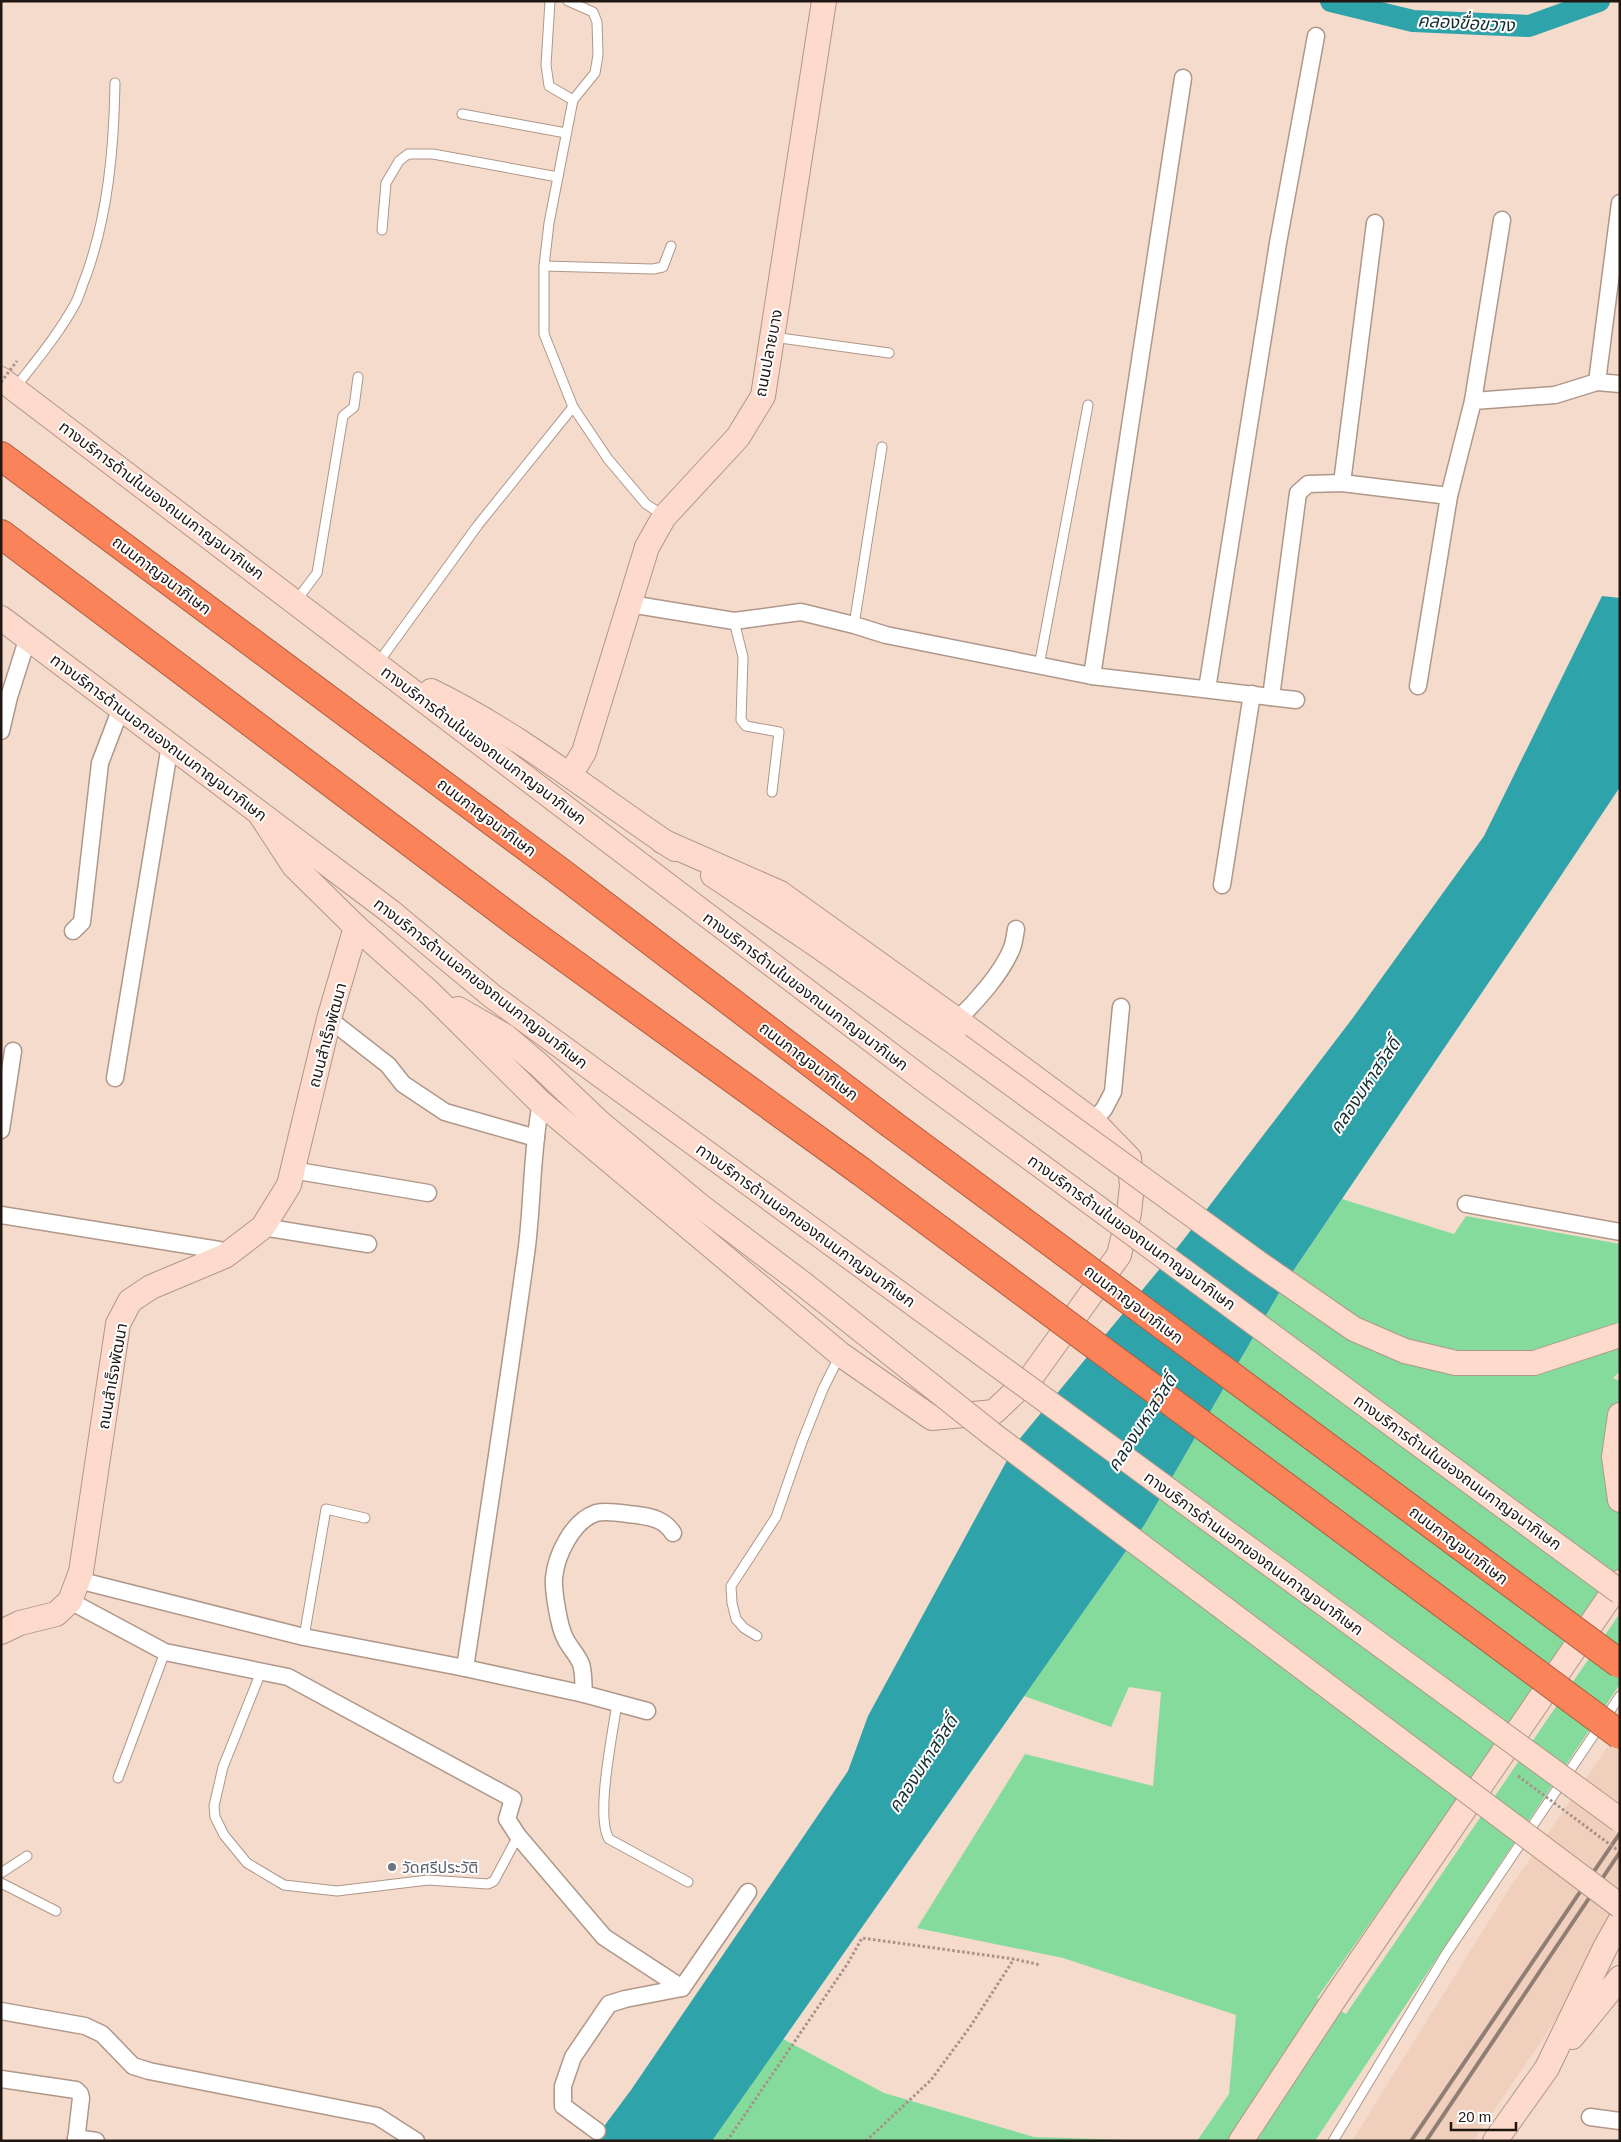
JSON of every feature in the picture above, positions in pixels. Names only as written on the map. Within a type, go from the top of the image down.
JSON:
[{"type":"highway","name":"ถนนกาญจนาภิเษก","points":[[1,456],[560,871],[890,1123],[1620,1664]]},
{"type":"highway","points":[[1,534],[520,925],[859,1170],[1620,1735]]},
{"type":"main road","name":"ถนนปลายบาง","points":[[570,774],[584,752],[647,547],[664,516],[738,438],[763,396],[824,1]]},
{"type":"main road","name":"ทางบริการด้านในของถนนกาญจนาภิเษก","points":[[6,383],[556,798],[647,870],[920,1077],[1620,1592]]},
{"type":"main road","name":"ทางบริการด้านนอกของถนนกาญจนาภิเษก","points":[[1,618],[390,912],[492,996],[1620,1820]]},
{"type":"main road","points":[[380,665],[473,711],[570,774],[604,800],[811,941],[958,1045],[1257,1262],[1354,1329],[1405,1351],[1456,1363],[1534,1363],[1620,1335]]},
{"type":"main road","points":[[604,800],[647,870]]},
{"type":"main road","points":[[260,814],[294,866],[356,927],[430,993],[541,1103],[840,1354],[932,1418],[994,1412],[1032,1376],[1120,1255],[1129,1213],[1132,1185],[1129,1158],[1093,1121],[957,1020],[780,893],[662,840]]},
{"type":"main road","name":"ถนนสำเร็จพัฒนา","points":[[74,1590],[81,1572],[118,1324],[130,1301],[150,1287],[225,1256],[263,1227],[289,1186],[329,1019],[356,927]]},
{"type":"main road","points":[[430,993],[505,1036],[600,1122],[699,1205],[802,1283],[992,1434],[1620,1906]]},
{"type":"main road","points":[[1620,1415],[1614,1458],[1620,1500]]},
{"type":"main road","points":[[1241,2141],[1337,1995],[1620,1582]]},
{"type":"main road","points":[[1,1632],[20,1623],[56,1614],[74,1590]]},
{"type":"main road","points":[[1547,2068],[1620,1921]]},
{"type":"main road","points":[[1495,2141],[1547,2068],[1620,1978]]},
{"type":"street","points":[[1207,689],[1278,243],[1316,36]]},
{"type":"street","points":[[1092,676],[1183,78]]},
{"type":"street","points":[[1597,382],[1620,205]]},
{"type":"street","points":[[1418,686],[1449,496],[1473,401],[1502,220]]},
{"type":"street","points":[[1342,483],[1375,222]]},
{"type":"street","points":[[1473,401],[1555,395],[1597,382],[1620,384]]},
{"type":"street","points":[[1271,697],[1298,493],[1308,484],[1342,483],[1449,496]]},
{"type":"street","points":[[630,604],[734,621],[801,612],[886,635],[1092,676],[1296,700]]},
{"type":"street","points":[[1,731],[9,697],[28,637]]},
{"type":"street","points":[[1222,885],[1252,694]]},
{"type":"street","points":[[73,931],[82,922],[100,763],[122,708]]},
{"type":"street","points":[[115,1078],[170,745]]},
{"type":"street","points":[[957,1020],[970,1007],[1002,966],[1012,948],[1016,929]]},
{"type":"street","points":[[1093,1121],[1104,1109],[1113,1092],[1121,1007]]},
{"type":"street","points":[[329,1019],[388,1065],[403,1084],[445,1112],[536,1138]]},
{"type":"street","points":[[1,1130],[13,1051]]},
{"type":"street","points":[[464,1668],[526,1251],[541,1103]]},
{"type":"street","points":[[292,1170],[428,1193]]},
{"type":"street","points":[[1466,1204],[1620,1232]]},
{"type":"street","points":[[1,1215],[220,1250],[225,1256]]},
{"type":"street","points":[[263,1227],[368,1244]]},
{"type":"street","points":[[584,1694],[581,1665],[564,1637],[555,1591],[554,1579],[557,1563],[563,1548],[579,1524],[596,1513],[619,1513],[649,1517],[667,1524],[673,1533]]},
{"type":"street","points":[[74,1590],[464,1668],[584,1694],[647,1711]]},
{"type":"street","points":[[74,1590],[165,1652],[288,1678],[513,1800],[507,1819],[518,1836],[604,1936],[682,1988]]},
{"type":"street","points":[[597,2131],[563,2106],[563,2086],[573,2057],[609,2004],[624,1999],[682,1988],[748,1892]]},
{"type":"street","points":[[1,2011],[85,2026],[102,2034],[133,2066],[149,2071],[377,2116],[416,2141]]},
{"type":"street","points":[[1,2079],[76,2090],[81,2098],[76,2139],[96,2141]]},
{"type":"street","points":[[1590,2117],[1620,2121]]},
{"type":"lane","points":[[550,1],[546,65],[549,86],[573,100]]},
{"type":"lane","points":[[568,1],[593,12],[597,22],[598,55],[595,73],[573,100],[548,224],[544,266],[544,334],[573,407],[608,459],[646,504],[664,516]]},
{"type":"lane","points":[[6,383],[50,344],[76,303],[96,248],[107,190],[115,83]]},
{"type":"lane","points":[[462,114],[566,133]]},
{"type":"lane","points":[[382,230],[386,183],[399,161],[408,154],[433,154],[558,177]]},
{"type":"lane","points":[[544,266],[653,269],[663,267],[671,246]]},
{"type":"lane","points":[[772,336],[889,354]]},
{"type":"lane","points":[[296,602],[317,573],[343,416],[354,407],[358,377]]},
{"type":"lane","points":[[1039,666],[1088,405]]},
{"type":"lane","points":[[380,665],[478,525],[573,407]]},
{"type":"lane","points":[[854,625],[882,447]]},
{"type":"lane","points":[[734,621],[743,657],[741,720],[746,726],[779,732],[772,792]]},
{"type":"lane","points":[[756,1636],[744,1628],[736,1619],[732,1603],[731,1586],[776,1517],[802,1442],[840,1354]]},
{"type":"lane","points":[[304,1637],[326,1509],[365,1518]]},
{"type":"lane","points":[[118,1778],[165,1652]]},
{"type":"lane","points":[[261,1672],[223,1767],[214,1806],[215,1817],[224,1835],[247,1863],[284,1885],[337,1891],[413,1881],[488,1884],[494,1881],[518,1836]]},
{"type":"lane","points":[[1333,2141],[1446,1954],[1620,1696]]},
{"type":"lane","points":[[618,1703],[604,1800],[606,1834],[609,1839],[688,1882]]},
{"type":"lane","points":[[1,1873],[27,1856]]},
{"type":"lane","points":[[1,1883],[56,1910]]},
{"type":"path","points":[[6,383],[17,361]]},
{"type":"path","points":[[727,2141],[848,1963],[862,1938],[1014,1959],[1041,1965]]},
{"type":"path","points":[[866,2141],[930,2080],[970,2027],[1014,1959]]},
{"type":"shaded area","points":[[1620,1729],[1620,1926],[1473,2141],[1352,2141],[1507,1892]]},
{"type":"green space","points":[[1342,1199],[1454,1234],[1466,1216],[1620,1244],[1620,1371],[1613,1378],[1620,1381],[1620,1569],[1317,1998],[1346,2014],[1620,1613],[1620,1684],[1315,2141],[1197,2141],[1229,2094],[1236,2015],[1063,1958],[917,1928],[1025,1754],[1153,1786],[1161,1692],[1129,1687],[1111,1727],[1024,1696],[1145,1524],[1283,1286]]},
{"type":"green space","points":[[783,2039],[884,2093],[1034,2137],[1162,2141],[712,2141]]},
{"type":"water","name":"คลองมหาสวัสดิ์","points":[[1602,596],[1620,598],[1620,787],[1283,1286],[1145,1524],[712,2141],[593,2141],[631,2090],[848,1771],[868,1716],[1017,1442],[1181,1243],[1352,1019],[1484,836]]},
{"type":"waterway","name":"คลองขื่อขวาง","points":[[1331,1],[1413,21],[1529,26],[1599,1]]},
{"type":"railway","points":[[1411,2141],[1620,1833]]},
{"type":"railway","points":[[1426,2141],[1620,1852]]},
{"type":"place","name":"วัดศรีประวัติ","points":[[392,1867]]}]
